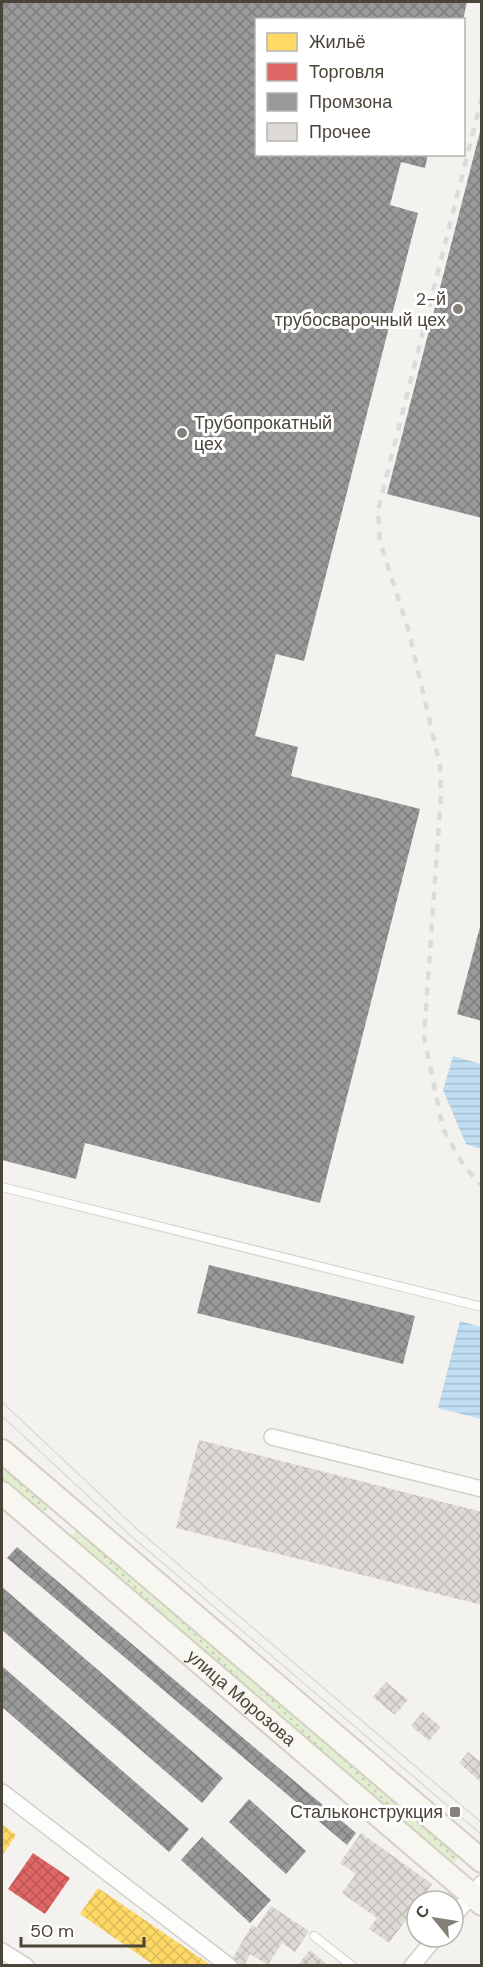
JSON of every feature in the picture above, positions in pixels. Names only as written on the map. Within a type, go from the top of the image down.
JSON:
[{"type":"main road","name":"улица Морозова","points":[[2,1451],[482,1861]]},
{"type":"main road","name":"улица Морозова","points":[[2,1492],[478,1894]]},
{"type":"main road","points":[[52,1536],[71,1510]]},
{"type":"street","points":[[272,1437],[482,1490]]},
{"type":"street","points":[[2,1792],[229,1965]]},
{"type":"street","points":[[465,1906],[478,1894]]},
{"type":"street","points":[[412,1965],[426,1949]]},
{"type":"street","points":[[2,1951],[26,1965]]},
{"type":"lane","points":[[2,1187],[482,1306]]},
{"type":"lane","points":[[314,1936],[352,1965]]},
{"type":"green space","points":[[2,1462],[52,1504],[42,1516],[2,1482]]},
{"type":"green space","points":[[78,1528],[463,1853],[454,1863],[68,1541]]},
{"type":"water","points":[[453,1056],[481,1064],[481,1149],[466,1144],[443,1090]]},
{"type":"water","points":[[460,1321],[481,1327],[481,1419],[438,1408]]},
{"type":"building: Жильё","points":[[2,1824],[16,1835],[2,1856]]},
{"type":"building: Жильё","points":[[98,1888],[212,1966],[155,1966],[80,1914]]},
{"type":"building: Торговля","points":[[33,1853],[70,1878],[45,1914],[8,1889]]},
{"type":"building: Промзона","name":"Трубопрокатный цех","points":[[2,2],[467,2],[463,18],[255,18],[255,156],[428,156],[425,168],[401,162],[390,205],[418,213],[304,661],[276,654],[255,736],[298,747],[291,776],[420,809],[320,1203],[85,1143],[76,1179],[2,1160]]},
{"type":"building: Промзона","name":"2-й трубосварочный цех","points":[[482,128],[482,518],[387,494]]},
{"type":"building: Промзона","points":[[482,923],[482,1021],[457,1014]]},
{"type":"building: Промзона","points":[[209,1265],[415,1316],[403,1364],[197,1313]]},
{"type":"building: Промзона","points":[[17,1547],[356,1833],[347,1845],[7,1558]]},
{"type":"building: Промзона","points":[[2,1587],[223,1778],[202,1803],[2,1630]]},
{"type":"building: Промзона","points":[[2,1666],[189,1829],[169,1852],[2,1707]]},
{"type":"building: Промзона","points":[[249,1799],[306,1851],[286,1874],[229,1822]]},
{"type":"building: Промзона","points":[[202,1837],[271,1900],[250,1923],[181,1860]]},
{"type":"building: Прочее","points":[[199,1440],[482,1512],[482,1605],[176,1528]]},
{"type":"building: Прочее","points":[[386,1682],[408,1700],[395,1715],[373,1697]]},
{"type":"building: Прочее","points":[[423,1712],[441,1727],[429,1741],[411,1726]]},
{"type":"building: Прочее","points":[[468,1752],[482,1763],[482,1783],[459,1763]]},
{"type":"building: Прочее","points":[[361,1833],[432,1884],[428,1889],[405,1889],[405,1921],[389,1943],[369,1929],[377,1918],[342,1893],[356,1874],[340,1863]]},
{"type":"building: Прочее","points":[[271,1906],[309,1931],[295,1952],[282,1943],[268,1965],[250,1954],[244,1966],[238,1966],[231,1961],[252,1925],[273,1937],[257,1927]]},
{"type":"building: Прочее","points":[[310,1950],[329,1966],[297,1966]]},
{"type":"tram line","points":[[2,1402],[138,1530],[482,1823]]},
{"type":"tram line","points":[[2,1416],[132,1537],[482,1835]]},
{"type":"railway","points":[[482,97],[378,510],[380,542],[409,632],[440,766],[441,795],[424,1037],[443,1129],[464,1166],[482,1186]]},
{"type":"place","name":"2-й трубосварочный цех","points":[[458,309]]},
{"type":"place","name":"Трубопрокатный цех","points":[[182,433]]},
{"type":"place","name":"Стальконструкция","points":[[455,1812]]}]
